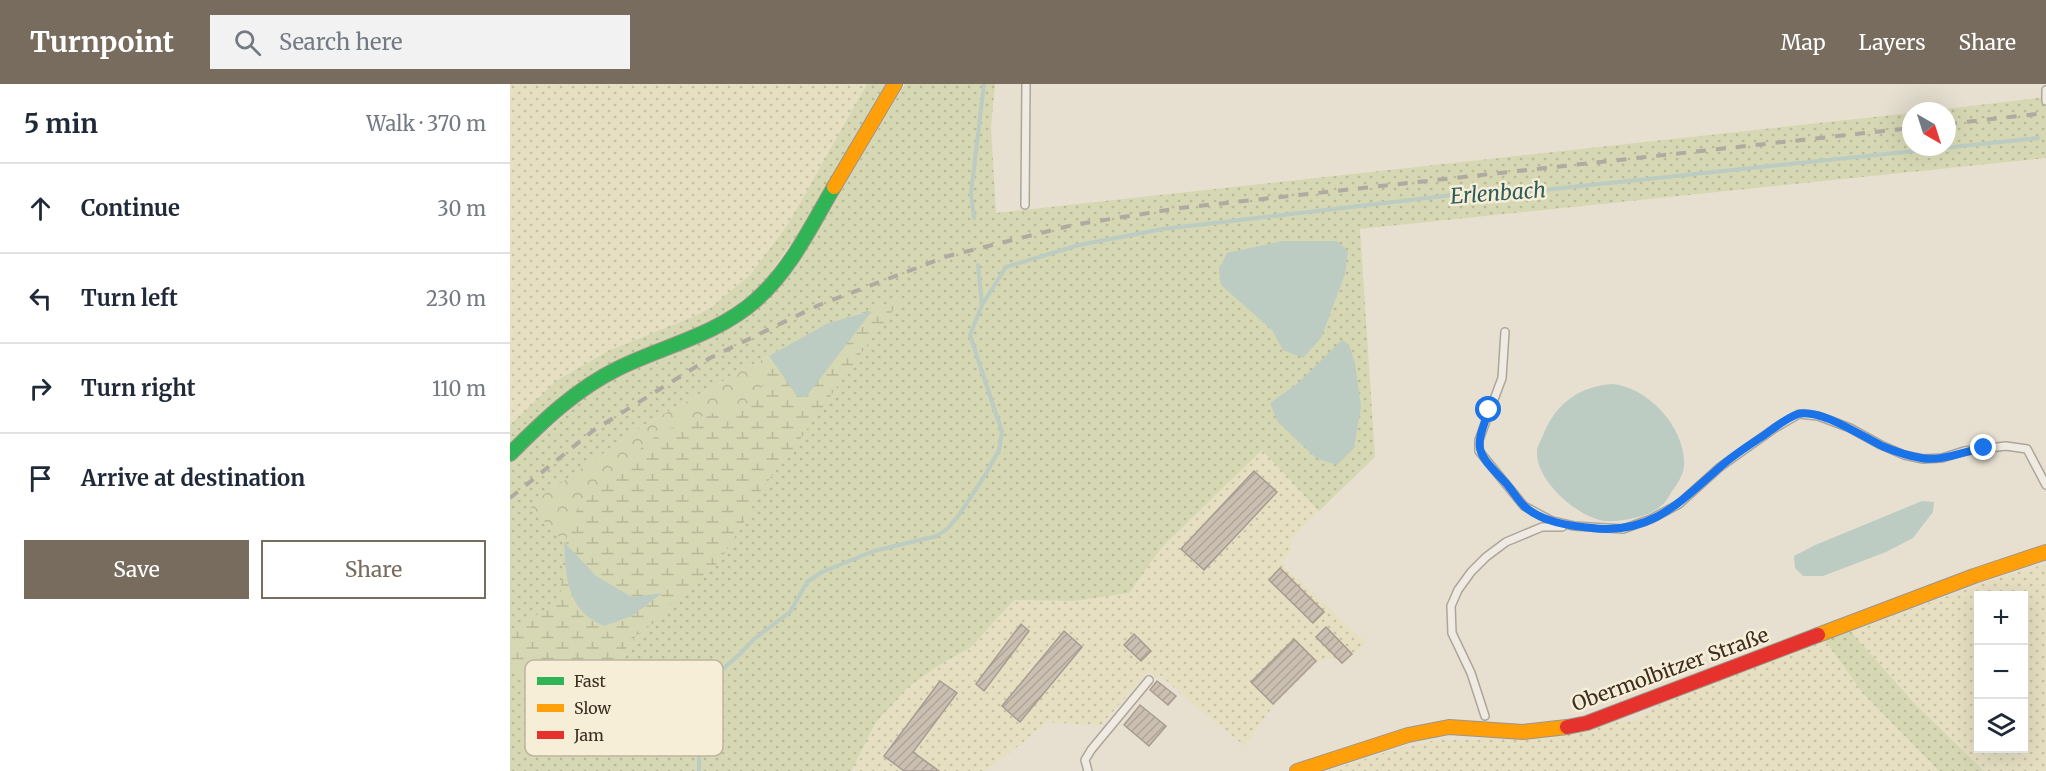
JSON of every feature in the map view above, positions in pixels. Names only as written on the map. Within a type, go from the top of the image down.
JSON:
[{"type":"street","points":[[510,454],[548,416],[578,392],[616,369],[688,340],[741,312],[767,288],[793,257],[895,84]]},
{"type":"street","name":"Obermolbitzer Straße","points":[[1297,771],[1408,735],[1449,727],[1523,732],[1587,723],[1974,576],[2046,552]]},
{"type":"lane","points":[[1025,205],[1026,84]]},
{"type":"lane","points":[[2046,90],[2046,101]]},
{"type":"lane","points":[[1505,332],[1502,378],[1479,440],[1479,452],[1524,506],[1552,521],[1574,526]]},
{"type":"lane","points":[[1485,716],[1471,674],[1452,633],[1451,606],[1458,590],[1486,557],[1506,542],[1542,527],[1623,529],[1651,519],[1679,504],[1720,467],[1799,414],[1818,416],[1850,428],[1889,448],[1923,459],[1942,458],[1984,448],[2006,446],[2026,449],[2046,485]]},
{"type":"lane","points":[[1088,771],[1085,760],[1149,680]]},
{"type":"shaded area","points":[[510,84],[867,84],[787,226],[750,275],[712,307],[608,351],[556,381],[510,425]]},
{"type":"shaded area","points":[[1283,241],[1337,241],[1348,251],[1345,274],[1321,338],[1303,358],[1283,350],[1272,330],[1221,285],[1219,269],[1227,253]]},
{"type":"shaded area","points":[[872,311],[806,397],[797,396],[769,356],[828,323]]},
{"type":"shaded area","points":[[1342,340],[1349,345],[1355,363],[1361,407],[1354,448],[1337,465],[1316,458],[1278,422],[1270,403],[1297,384]]},
{"type":"shaded area","points":[[1613,384],[1640,393],[1663,413],[1679,439],[1684,467],[1676,486],[1656,510],[1635,518],[1605,521],[1583,513],[1560,496],[1543,474],[1538,462],[1537,451],[1553,416],[1569,399],[1589,389]]},
{"type":"shaded area","points":[[1262,449],[1319,511],[1292,538],[1291,550],[1282,564],[1366,642],[1343,665],[1336,658],[1318,661],[1273,706],[1245,746],[1160,675],[1156,678],[1149,671],[1100,726],[1048,722],[987,771],[857,771],[852,768],[876,722],[908,687],[971,647],[1014,600],[1074,601],[1129,593],[1161,548]]},
{"type":"shaded area","points":[[1922,501],[1934,502],[1933,512],[1913,538],[1886,552],[1823,576],[1803,576],[1795,568],[1794,556]]},
{"type":"shaded area","points":[[564,542],[596,576],[632,597],[662,593],[632,616],[604,626],[582,611],[571,592]]},
{"type":"shaded area","points":[[2046,564],[2046,771],[1984,771],[1916,705],[1850,631],[2007,575]]},
{"type":"shaded area","points":[[1825,640],[1862,692],[1939,771],[1328,771],[1396,749],[1436,740],[1522,739],[1636,720],[1669,698]]},
{"type":"green space","points":[[867,84],[888,84],[827,193],[762,285],[721,317],[647,349],[510,445],[510,425],[556,381],[608,351],[712,307],[750,275],[787,226]]},
{"type":"green space","points":[[905,84],[995,84],[991,127],[996,213],[1902,114],[1902,156],[1956,156],[1956,108],[2046,97],[2046,158],[1360,229],[1375,457],[1319,511],[1262,450],[1161,548],[1129,593],[1074,601],[1014,600],[971,647],[908,687],[876,722],[851,771],[510,771],[510,463],[596,387],[729,328],[811,242]],"holes":[[[871,311],[530,505],[644,425],[828,323]]]},
{"type":"green space","points":[[900,301],[761,490],[721,559],[695,587],[671,602],[654,623],[637,635],[617,660],[525,660],[524,678],[510,661],[510,634],[523,623],[560,601],[568,533],[581,503],[592,490],[608,478],[628,471],[636,454],[660,434],[691,420],[754,401],[774,364],[769,356],[828,323]]},
{"type":"green space","points":[[769,356],[797,396],[596,576],[529,505],[644,425]]},
{"type":"green space","points":[[1850,631],[1916,705],[1984,771],[1939,771],[1862,692],[1825,640]]},
{"type":"building","points":[[1254,471],[1277,492],[1204,570],[1181,549]]},
{"type":"building","points":[[1280,568],[1324,612],[1313,623],[1269,580]]},
{"type":"building","points":[[1021,624],[1029,631],[984,691],[976,684]]},
{"type":"building","points":[[1326,627],[1352,654],[1342,663],[1316,637]]},
{"type":"building","points":[[1064,631],[1082,647],[1020,722],[1002,706]]},
{"type":"building","points":[[1134,634],[1151,651],[1141,661],[1124,645]]},
{"type":"building","points":[[1294,639],[1316,661],[1273,704],[1251,682]]},
{"type":"building","points":[[940,681],[957,693],[913,752],[939,771],[904,771],[884,756]]},
{"type":"building","points":[[1157,681],[1176,696],[1168,705],[1150,690]]},
{"type":"building","points":[[1140,705],[1166,726],[1149,746],[1124,725]]},
{"type":"waterway","points":[[974,218],[971,193],[984,84]]},
{"type":"waterway","name":"Erlenbach","points":[[982,305],[1006,267],[1079,245],[1163,229],[1461,194],[1495,195],[2038,138]]},
{"type":"waterway","points":[[723,669],[754,639],[790,612],[807,582],[822,572],[874,551],[937,536],[948,528],[987,472],[999,450],[1002,432],[970,335],[982,305],[978,265]]},
{"type":"waterway","points":[[699,756],[699,771]]},
{"type":"railway","points":[[1956,123],[2046,113]]},
{"type":"railway","points":[[510,498],[594,430],[710,358],[819,305],[948,256],[1073,225],[1180,208],[1902,129]]},
{"type":"traffic: fast","points":[[510,454],[560,407],[587,386],[617,369],[707,331],[741,312],[756,300],[790,261],[834,187]]},
{"type":"traffic: slow","points":[[834,187],[895,84]]},
{"type":"traffic: slow","points":[[1818,635],[1974,576],[2046,552]]},
{"type":"traffic: slow","points":[[1297,771],[1408,735],[1449,727],[1523,732],[1567,727]]},
{"type":"traffic: jam","points":[[1567,727],[1587,723],[1818,635]]},
{"type":"route","points":[[1489,410],[1479,440],[1479,452],[1524,506],[1552,521],[1599,529],[1623,529],[1651,519],[1679,504],[1720,467],[1799,414],[1818,416],[1850,428],[1881,445],[1923,459],[1942,458],[1984,448]]}]
